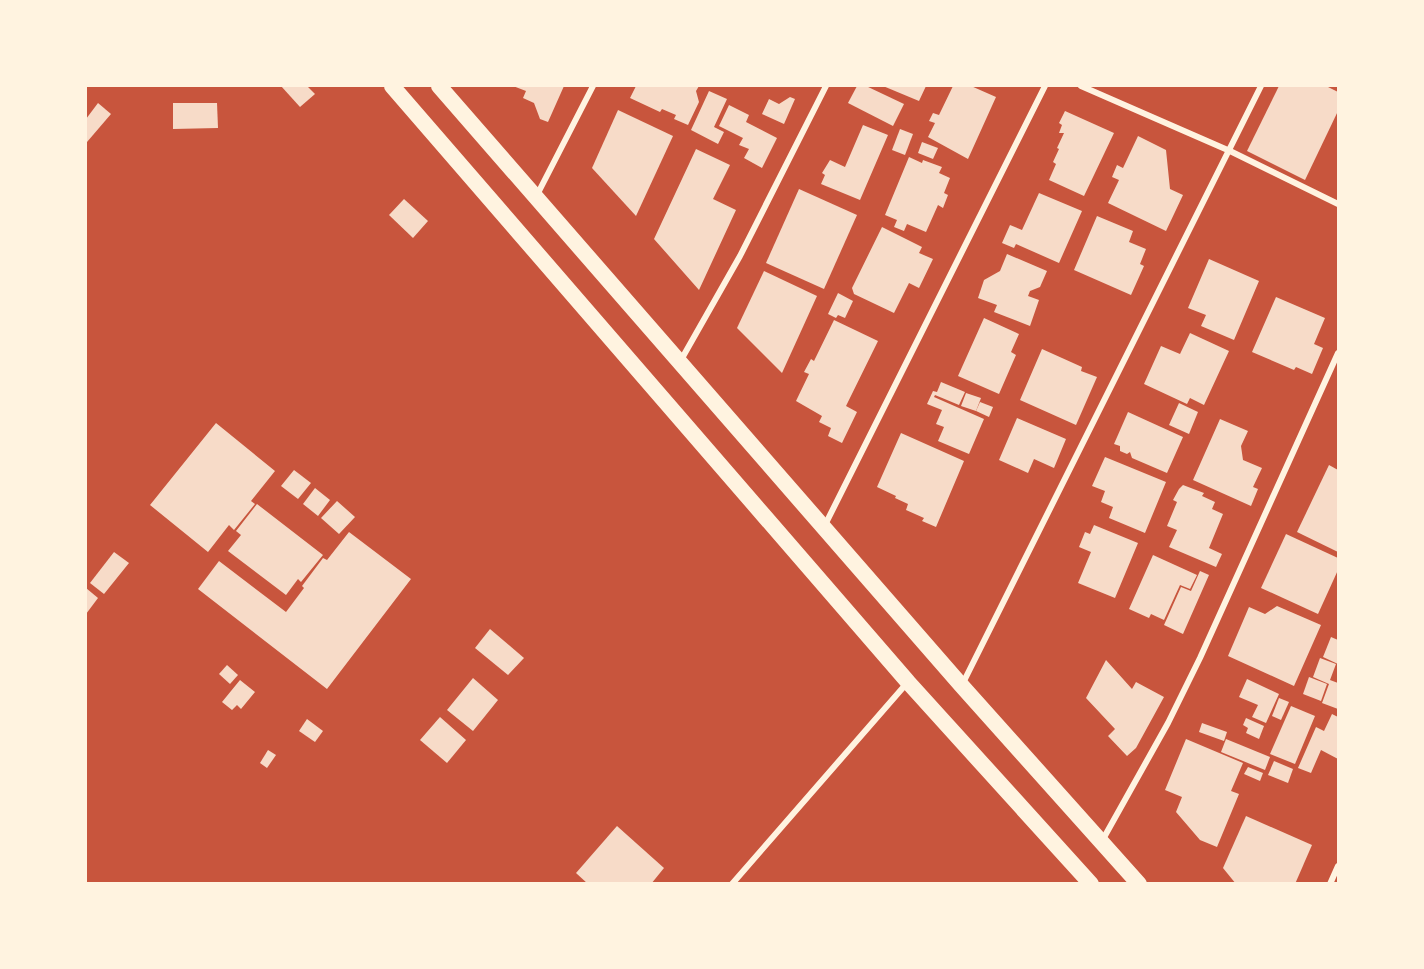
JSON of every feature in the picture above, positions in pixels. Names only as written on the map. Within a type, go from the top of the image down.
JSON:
[{"type":"highway","points":[[392,86],[908,682],[1091,884]]},
{"type":"highway","points":[[439,86],[824,528],[1139,884]]},
{"type":"street","points":[[536,198],[593,86]]},
{"type":"street","points":[[680,363],[740,256],[826,86]]},
{"type":"street","points":[[824,528],[1045,86]]},
{"type":"street","points":[[1081,86],[1230,151],[1338,204]]},
{"type":"street","points":[[962,685],[1261,86]]},
{"type":"street","points":[[1101,841],[1168,723],[1200,658],[1338,353]]},
{"type":"street","points":[[732,884],[908,682]]},
{"type":"street","points":[[1330,884],[1338,866]]},
{"type":"building","points":[[281,86],[307,86],[315,94],[300,107]]},
{"type":"building","points":[[513,86],[564,86],[548,122],[540,119],[534,103],[523,98],[526,91]]},
{"type":"building","points":[[636,86],[699,86],[696,91],[699,102],[688,125],[674,119],[676,115],[662,109],[660,112],[630,98]]},
{"type":"building","points":[[857,86],[866,86],[904,104],[893,126],[848,103]]},
{"type":"building","points":[[883,86],[926,86],[919,101]]},
{"type":"building","points":[[953,86],[971,86],[996,97],[968,159],[928,137],[935,123],[929,121],[933,113],[939,115]]},
{"type":"building","points":[[1279,86],[1326,86],[1338,92],[1338,111],[1305,180],[1247,151]]},
{"type":"building","points":[[709,91],[727,99],[714,127],[724,132],[718,144],[691,130]]},
{"type":"building","points":[[790,97],[795,99],[784,124],[762,114],[769,99],[779,104]]},
{"type":"building","points":[[98,103],[111,114],[87,142],[86,119]]},
{"type":"building","points":[[173,103],[217,103],[218,128],[173,129]]},
{"type":"building","points":[[729,105],[749,115],[746,122],[777,138],[762,168],[744,158],[749,149],[739,145],[743,138],[719,126]]},
{"type":"building","points":[[618,110],[673,136],[636,216],[592,168]]},
{"type":"building","points":[[1065,111],[1114,133],[1084,196],[1049,180],[1056,164],[1053,162],[1059,149],[1057,148],[1064,133],[1059,133],[1062,125],[1059,123]]},
{"type":"building","points":[[863,125],[888,135],[860,200],[821,184],[825,175],[822,173],[830,160],[845,167]]},
{"type":"building","points":[[900,129],[913,134],[905,155],[892,150]]},
{"type":"building","points":[[1138,136],[1166,150],[1170,189],[1183,195],[1166,231],[1108,203],[1119,180],[1112,177],[1117,165],[1123,168]]},
{"type":"building","points":[[922,142],[938,148],[933,159],[918,153]]},
{"type":"building","points":[[696,149],[730,165],[713,199],[736,210],[699,290],[654,239]]},
{"type":"building","points":[[909,157],[922,163],[923,160],[942,167],[939,173],[950,178],[944,193],[948,195],[943,208],[938,205],[926,232],[907,224],[904,231],[894,227],[897,220],[885,215]]},
{"type":"building","points":[[799,189],[857,215],[824,289],[766,263]]},
{"type":"building","points":[[1039,193],[1082,211],[1059,263],[1016,244],[1014,248],[1002,243],[1010,225],[1022,230]]},
{"type":"building","points":[[404,199],[428,221],[413,238],[389,215]]},
{"type":"building","points":[[1097,216],[1133,231],[1129,242],[1146,249],[1140,264],[1144,266],[1131,295],[1074,270]]},
{"type":"building","points":[[882,227],[922,247],[919,253],[933,259],[919,288],[909,283],[894,313],[854,294],[852,288]]},
{"type":"building","points":[[1007,254],[1047,271],[1040,287],[1030,291],[1028,296],[1039,300],[1030,326],[994,312],[997,305],[978,298],[984,280],[1000,271]]},
{"type":"building","points":[[1209,259],[1259,281],[1234,340],[1201,326],[1206,315],[1188,308]]},
{"type":"building","points":[[764,271],[817,296],[782,373],[737,328]]},
{"type":"building","points":[[838,293],[853,301],[845,318],[838,315],[836,318],[828,314]]},
{"type":"building","points":[[1276,297],[1325,318],[1314,344],[1323,348],[1312,374],[1296,367],[1294,370],[1252,352]]},
{"type":"building","points":[[984,318],[1019,334],[1011,352],[1016,355],[999,394],[958,376]]},
{"type":"building","points":[[834,320],[878,341],[846,406],[857,412],[842,443],[828,436],[831,428],[819,422],[822,416],[796,401],[809,374],[804,372],[811,359],[814,361]]},
{"type":"building","points":[[1190,333],[1229,351],[1204,405],[1190,398],[1187,404],[1144,384],[1161,346],[1180,354]]},
{"type":"building","points":[[1042,349],[1082,367],[1081,371],[1097,377],[1076,425],[1020,400]]},
{"type":"building","points":[[941,382],[965,392],[959,405],[935,395],[934,397],[984,419],[969,454],[938,441],[944,427],[936,424],[942,410],[927,404],[933,391],[937,392]]},
{"type":"building","points":[[966,393],[981,398],[976,411],[961,406]]},
{"type":"building","points":[[980,402],[993,407],[989,417],[976,411]]},
{"type":"building","points":[[1179,403],[1198,412],[1189,434],[1169,425]]},
{"type":"building","points":[[1128,412],[1183,437],[1167,473],[1132,458],[1130,452],[1127,454],[1120,451],[1120,446],[1114,444]]},
{"type":"building","points":[[1017,418],[1066,439],[1054,468],[1034,459],[1028,473],[999,460]]},
{"type":"building","points":[[1220,419],[1248,431],[1241,446],[1243,460],[1262,468],[1253,487],[1258,489],[1251,506],[1193,480]]},
{"type":"building","points":[[216,423],[275,471],[251,501],[255,504],[234,530],[229,525],[208,552],[150,505]]},
{"type":"building","points":[[901,433],[964,461],[936,527],[922,521],[924,518],[906,510],[908,504],[877,487]]},
{"type":"building","points":[[1105,457],[1166,482],[1145,533],[1109,518],[1113,507],[1101,502],[1105,491],[1092,486]]},
{"type":"building","points":[[1329,465],[1338,470],[1338,552],[1297,532]]},
{"type":"building","points":[[294,470],[311,483],[298,499],[281,486]]},
{"type":"building","points":[[1183,485],[1204,493],[1202,496],[1215,502],[1212,509],[1223,514],[1209,548],[1222,554],[1216,567],[1169,547],[1177,530],[1167,526],[1177,502],[1173,500]]},
{"type":"building","points":[[315,488],[330,500],[318,516],[303,504]]},
{"type":"building","points":[[337,501],[355,517],[339,534],[321,518]]},
{"type":"building","points":[[257,504],[323,555],[301,582],[298,579],[286,595],[228,551],[241,535],[236,531]]},
{"type":"building","points":[[1094,525],[1138,543],[1115,598],[1078,583],[1091,552],[1079,547],[1085,532],[1090,534]]},
{"type":"building","points":[[349,532],[411,579],[327,689],[198,589],[219,561],[286,612],[323,558],[327,560]]},
{"type":"building","points":[[1286,534],[1338,558],[1338,570],[1318,614],[1261,588]]},
{"type":"building","points":[[114,552],[129,563],[104,594],[90,583]]},
{"type":"building","points":[[1153,555],[1197,575],[1190,589],[1180,585],[1164,620],[1151,614],[1149,618],[1129,609]]},
{"type":"building","points":[[1200,571],[1209,575],[1183,634],[1164,625],[1181,587],[1191,591]]},
{"type":"building","points":[[86,588],[98,598],[86,614]]},
{"type":"building","points":[[1277,606],[1321,625],[1294,686],[1228,656],[1249,607],[1265,614]]},
{"type":"building","points":[[490,629],[524,658],[508,675],[475,648]]},
{"type":"building","points":[[1331,637],[1338,640],[1338,664],[1323,657]]},
{"type":"building","points":[[1320,658],[1336,664],[1330,680],[1338,683],[1338,709],[1322,703],[1329,684],[1313,677]]},
{"type":"building","points":[[1106,660],[1132,689],[1136,682],[1164,697],[1136,748],[1127,756],[1108,736],[1115,729],[1086,698]]},
{"type":"building","points":[[227,665],[238,675],[230,684],[219,674]]},
{"type":"building","points":[[1309,677],[1327,684],[1321,701],[1303,694]]},
{"type":"building","points":[[473,678],[498,700],[473,731],[447,710]]},
{"type":"building","points":[[1247,679],[1279,694],[1266,723],[1252,717],[1258,705],[1239,697]]},
{"type":"building","points":[[240,680],[255,692],[241,709],[237,705],[232,710],[222,702]]},
{"type":"building","points":[[1279,698],[1289,702],[1281,720],[1272,716]]},
{"type":"building","points":[[1291,706],[1315,716],[1295,764],[1270,754]]},
{"type":"building","points":[[1332,714],[1338,717],[1338,759],[1321,750],[1311,773],[1298,768],[1316,727],[1324,731]]},
{"type":"building","points":[[440,717],[466,740],[447,763],[420,740]]},
{"type":"building","points":[[1246,718],[1264,726],[1259,739],[1246,733],[1248,728],[1243,725]]},
{"type":"building","points":[[307,719],[323,731],[315,742],[299,731]]},
{"type":"building","points":[[1202,723],[1227,732],[1224,741],[1199,732]]},
{"type":"building","points":[[1186,739],[1243,763],[1231,791],[1239,794],[1217,847],[1200,840],[1176,812],[1182,797],[1165,790]]},
{"type":"building","points":[[1226,739],[1270,757],[1265,770],[1221,752]]},
{"type":"building","points":[[268,750],[276,755],[267,768],[260,763]]},
{"type":"building","points":[[1274,761],[1293,769],[1288,783],[1268,775]]},
{"type":"building","points":[[1248,767],[1263,773],[1260,781],[1244,774]]},
{"type":"building","points":[[1246,816],[1312,845],[1295,884],[1236,884],[1223,868]]},
{"type":"building","points":[[617,826],[664,868],[651,884],[588,884],[576,873]]}]
